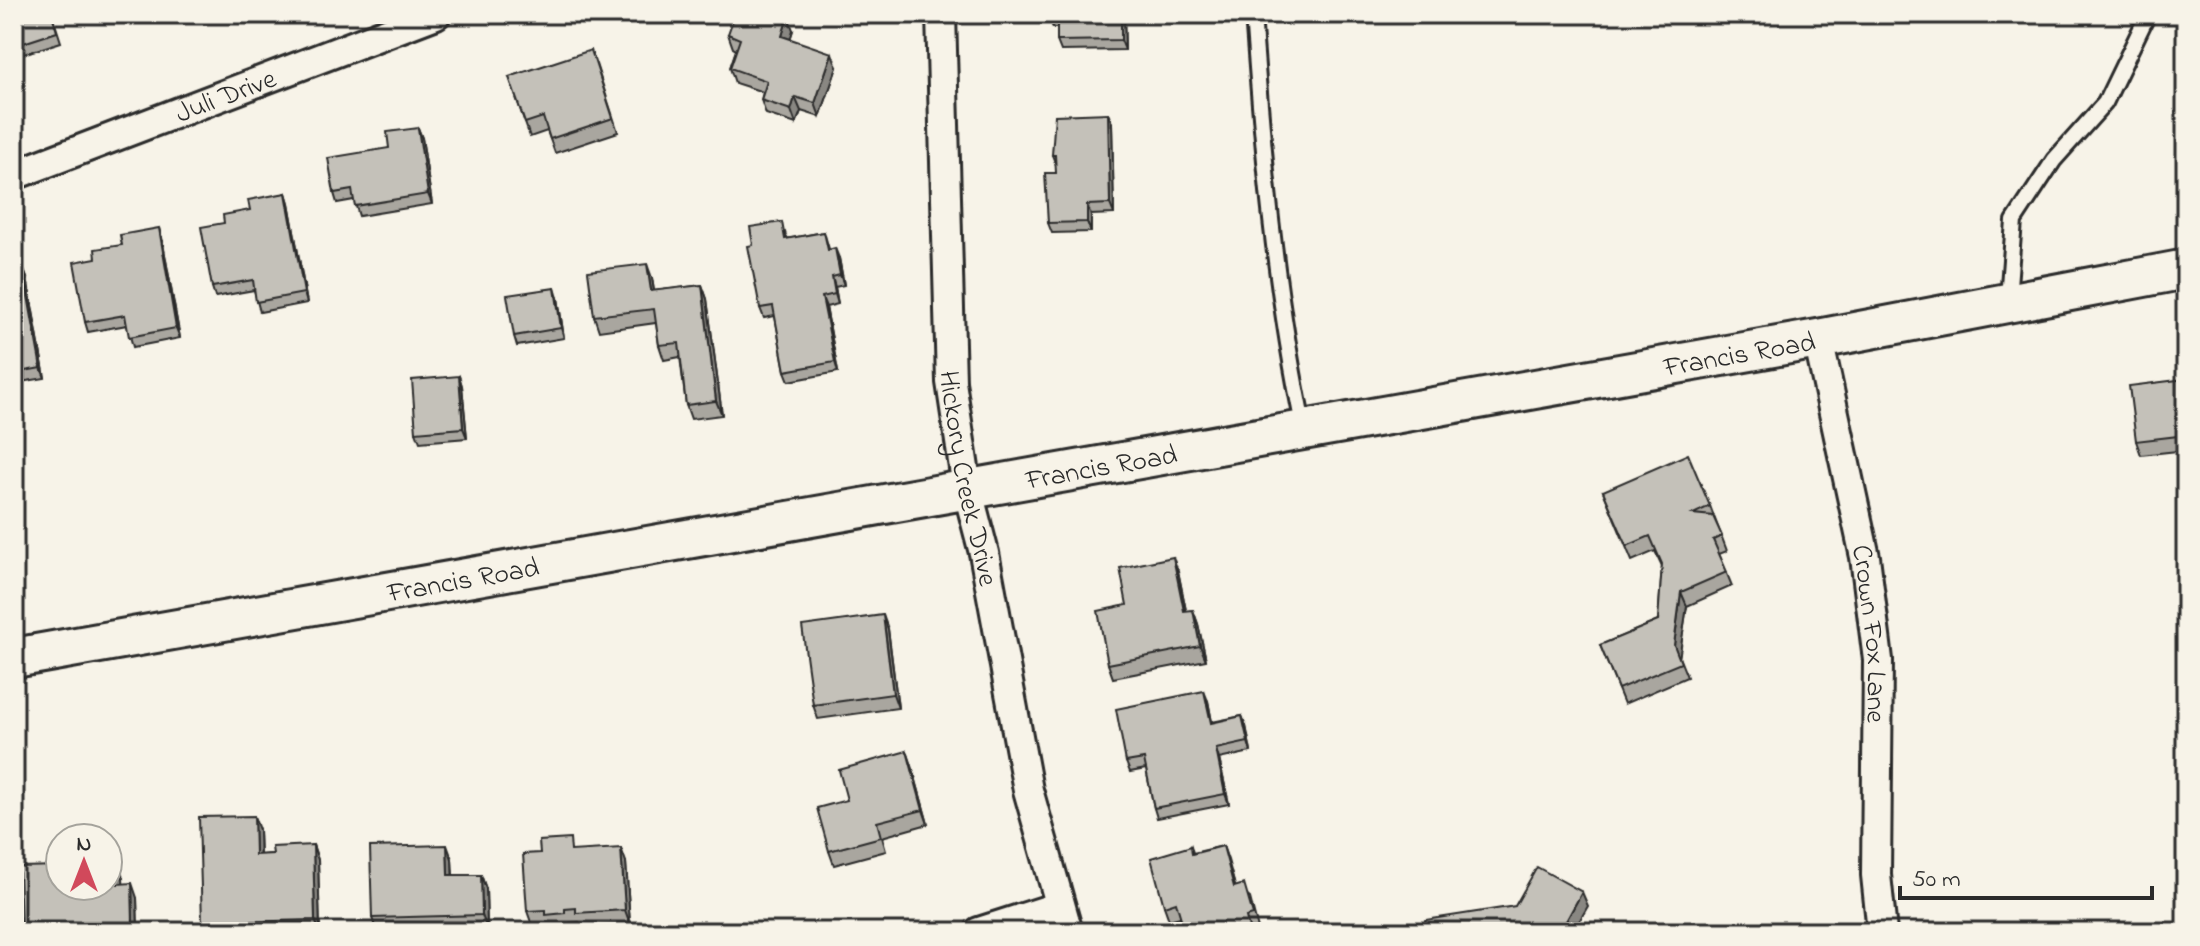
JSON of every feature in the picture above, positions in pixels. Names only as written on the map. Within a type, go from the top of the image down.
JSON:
[{"type":"street","name":"Juli Drive","points":[[14,175],[436,14]]},
{"type":"street","name":"Hickory Creek Drive","points":[[941,14],[951,382],[967,488],[984,553],[1028,790],[1064,919]]},
{"type":"street","name":"Francis Road","points":[[14,658],[1818,339],[2186,269]]},
{"type":"street","name":"Crown Fox Lane","points":[[1818,339],[1865,557],[1878,660],[1876,875],[1882,932]]},
{"type":"street","points":[[979,932],[1064,919]]},
{"type":"lane","points":[[1253,14],[1261,128],[1289,359],[1304,429]]},
{"type":"lane","points":[[2008,303],[2014,221],[2054,160],[2105,103],[2148,14]]},
{"type":"building","points":[[14,14],[52,14],[57,32],[14,46]]},
{"type":"building","points":[[735,14],[788,16],[782,36],[832,53],[815,103],[795,97],[791,110],[761,100],[767,81],[730,68],[740,39],[728,34]]},
{"type":"building","points":[[1049,14],[1121,14],[1121,40],[1057,41],[1057,18],[1049,18]]},
{"type":"building","points":[[591,50],[613,118],[550,139],[543,117],[525,123],[509,77]]},
{"type":"building","points":[[1108,113],[1110,204],[1087,205],[1087,222],[1048,223],[1045,173],[1056,173],[1055,155],[1052,155],[1055,115]]},
{"type":"building","points":[[418,128],[428,194],[355,206],[352,190],[334,193],[328,158],[389,148],[387,132]]},
{"type":"building","points":[[286,193],[304,293],[256,302],[253,280],[212,287],[201,227],[224,223],[223,215],[250,210],[248,200]]},
{"type":"building","points":[[782,222],[785,239],[824,232],[828,250],[835,248],[840,275],[832,277],[835,294],[822,297],[835,362],[785,371],[773,306],[760,308],[748,246],[753,245],[750,227]]},
{"type":"building","points":[[159,228],[176,328],[129,337],[125,315],[85,322],[74,262],[96,258],[95,249],[122,245],[120,235]]},
{"type":"building","points":[[647,264],[651,291],[702,285],[716,401],[686,405],[679,343],[659,345],[654,309],[594,316],[588,271]]},
{"type":"building","points":[[23,268],[41,368],[14,373],[14,270]]},
{"type":"building","points":[[555,288],[561,328],[514,336],[507,295]]},
{"type":"building","points":[[459,376],[463,428],[416,432],[412,380]]},
{"type":"building","points":[[2186,379],[2186,435],[2136,441],[2129,386]]},
{"type":"building","points":[[1688,454],[1710,506],[1693,514],[1713,516],[1722,536],[1713,540],[1727,572],[1681,592],[1674,645],[1681,663],[1618,689],[1600,645],[1658,621],[1662,564],[1650,536],[1627,546],[1603,491]]},
{"type":"building","points":[[1173,557],[1184,611],[1193,610],[1200,646],[1108,664],[1098,611],[1127,605],[1120,568]]},
{"type":"building","points":[[883,615],[893,694],[813,705],[802,626]]},
{"type":"building","points":[[1204,691],[1211,723],[1242,716],[1248,742],[1216,749],[1225,794],[1154,808],[1144,759],[1126,762],[1116,709]]},
{"type":"building","points":[[907,751],[923,810],[877,822],[881,837],[829,851],[817,808],[847,800],[839,770]]},
{"type":"building","points":[[254,816],[255,855],[273,854],[272,847],[313,845],[315,920],[202,923],[199,817]]},
{"type":"building","points":[[570,839],[571,851],[621,848],[625,910],[576,913],[576,908],[546,915],[546,910],[527,911],[523,854],[540,853],[539,841]]},
{"type":"building","points":[[447,845],[448,875],[481,875],[482,915],[372,918],[370,847]]},
{"type":"building","points":[[1191,846],[1192,854],[1223,846],[1234,887],[1244,884],[1253,915],[1246,917],[1250,932],[1185,932],[1176,902],[1164,906],[1151,858]]},
{"type":"building","points":[[44,866],[44,902],[124,902],[124,884],[132,883],[133,924],[21,927],[19,867]]},
{"type":"building","points":[[1537,867],[1582,892],[1560,932],[1426,932],[1425,920],[1515,906]]}]
